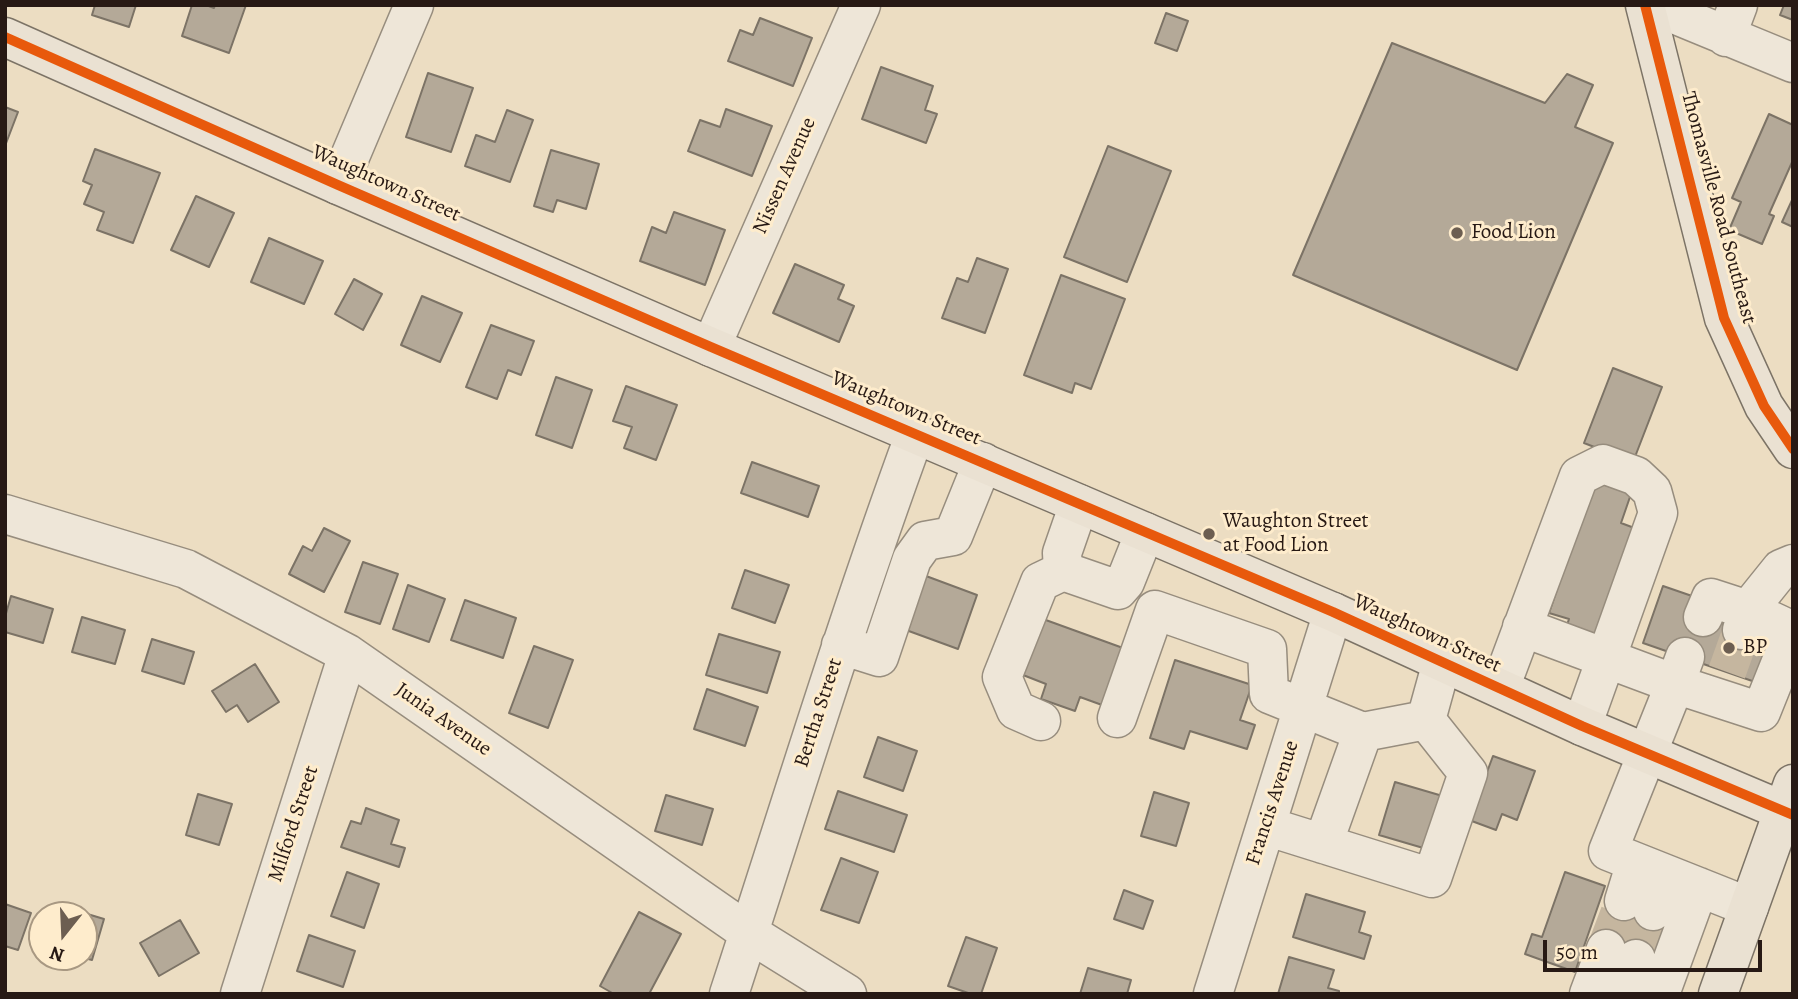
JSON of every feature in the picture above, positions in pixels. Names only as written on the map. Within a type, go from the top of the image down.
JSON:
[{"type":"main road","name":"Thomasville Road Southeast","points":[[1645,5],[1724,318],[1764,406],[1793,449]]},
{"type":"main road","name":"Waughtown Street","points":[[5,37],[711,347],[1333,612],[1582,726],[1646,753],[1790,803]]},
{"type":"main road","points":[[1718,994],[1790,803]]},
{"type":"street","points":[[338,185],[414,5]]},
{"type":"street","name":"Nissen Avenue","points":[[711,347],[861,5]]},
{"type":"street","points":[[1651,5],[1732,21],[1793,63]]},
{"type":"street","name":"Bertha Street","points":[[729,994],[841,645],[915,434]]},
{"type":"street","points":[[841,645],[879,657],[912,559],[925,541],[953,536],[983,462]]},
{"type":"street","points":[[1500,688],[1578,476],[1604,464],[1636,476],[1652,491],[1658,513],[1582,726]]},
{"type":"street","points":[[1063,571],[1062,553],[1079,504]]},
{"type":"street","name":"Junia Avenue","points":[[5,514],[186,569],[348,654],[749,933],[848,994]]},
{"type":"street","points":[[1041,721],[1016,710],[1002,677],[1040,582],[1063,571],[1118,590],[1125,582],[1145,532]]},
{"type":"street","points":[[874,546],[912,559]]},
{"type":"street","points":[[1745,620],[1781,569],[1793,564]]},
{"type":"street","points":[[1522,626],[1605,658],[1680,670],[1723,685],[1761,712],[1793,631],[1745,620],[1711,598],[1703,617]]},
{"type":"street","points":[[1117,718],[1155,610],[1267,649],[1269,694],[1363,732],[1426,720]]},
{"type":"street","name":"Francis Avenue","points":[[1213,994],[1333,612]]},
{"type":"street","name":"Milford Street","points":[[240,994],[348,654]]},
{"type":"street","points":[[1426,720],[1443,662]]},
{"type":"street","points":[[1680,670],[1608,851],[1749,907]]},
{"type":"street","points":[[1266,826],[1432,878],[1468,773],[1426,720]]},
{"type":"street","points":[[1323,844],[1363,732]]},
{"type":"street","points":[[1638,906],[1667,875]]},
{"type":"street","points":[[1660,994],[1667,875]]},
{"type":"street","points":[[1589,994],[1622,967]]},
{"type":"building","points":[[95,5],[136,5],[129,27],[92,15]]},
{"type":"building","points":[[192,5],[214,8],[215,5],[246,5],[229,53],[182,36]]},
{"type":"building","points":[[1784,5],[1793,5],[1793,20],[1780,15]]},
{"type":"building","points":[[1166,13],[1188,21],[1177,51],[1155,43]]},
{"type":"building","points":[[760,18],[812,38],[793,86],[728,61],[740,30],[753,35]]},
{"type":"building","points":[[1392,43],[1545,103],[1567,74],[1593,85],[1575,127],[1613,143],[1517,370],[1293,275]]},
{"type":"building","points":[[881,67],[933,86],[925,110],[937,114],[926,143],[862,119]]},
{"type":"building","points":[[428,73],[473,88],[451,152],[406,137]]},
{"type":"building","points":[[5,107],[18,112],[5,146]]},
{"type":"building","points":[[726,109],[772,126],[752,176],[688,151],[700,120],[720,127]]},
{"type":"building","points":[[507,110],[533,120],[510,182],[465,166],[476,135],[495,142]]},
{"type":"building","points":[[1769,114],[1793,125],[1793,160],[1769,214],[1774,216],[1762,244],[1729,230],[1741,202],[1732,198]]},
{"type":"building","points":[[1108,146],[1171,171],[1127,282],[1064,257]]},
{"type":"building","points":[[95,149],[160,173],[133,243],[97,230],[104,212],[84,204],[92,185],[83,181]]},
{"type":"building","points":[[551,150],[599,164],[586,209],[557,200],[553,212],[534,206]]},
{"type":"building","points":[[196,196],[234,213],[209,267],[171,250]]},
{"type":"building","points":[[1793,198],[1793,227],[1782,222]]},
{"type":"building","points":[[674,212],[725,230],[705,285],[640,261],[652,227],[666,233]]},
{"type":"building","points":[[269,238],[323,261],[304,304],[251,282]]},
{"type":"building","points":[[977,258],[1008,269],[985,333],[942,318],[957,278],[968,282]]},
{"type":"building","points":[[795,264],[844,285],[838,299],[854,306],[839,342],[773,313]]},
{"type":"building","points":[[1061,275],[1125,299],[1091,389],[1075,383],[1072,393],[1024,375]]},
{"type":"building","points":[[354,279],[382,294],[363,330],[335,314]]},
{"type":"building","points":[[422,296],[462,313],[440,362],[401,345]]},
{"type":"building","points":[[491,325],[534,341],[521,375],[508,370],[497,399],[466,387]]},
{"type":"building","points":[[1613,368],[1662,387],[1633,462],[1584,443]]},
{"type":"building","points":[[556,377],[592,390],[572,448],[536,435]]},
{"type":"building","points":[[626,386],[677,405],[656,460],[624,448],[632,427],[613,421]]},
{"type":"building","points":[[752,462],[819,486],[808,517],[741,493]]},
{"type":"building","points":[[1594,481],[1631,494],[1621,523],[1637,529],[1598,642],[1565,631],[1569,619],[1549,613]]},
{"type":"building","points":[[324,528],[350,541],[324,592],[289,574],[303,546],[312,551]]},
{"type":"building","points":[[363,562],[398,574],[380,624],[345,612]]},
{"type":"building","points":[[745,570],[789,585],[775,623],[732,608]]},
{"type":"building","points":[[926,576],[977,595],[958,649],[906,630]]},
{"type":"building","points":[[408,585],[445,599],[429,642],[393,629]]},
{"type":"building","points":[[1663,586],[1692,596],[1686,611],[1773,641],[1758,683],[1643,643]]},
{"type":"building","points":[[11,596],[53,609],[43,643],[5,632],[5,617]]},
{"type":"building","points":[[465,600],[516,618],[503,658],[451,640]]},
{"type":"building","points":[[82,617],[125,630],[115,664],[72,652]]},
{"type":"building","points":[[1043,619],[1123,648],[1102,705],[1080,697],[1075,711],[1041,699],[1046,684],[1023,675]]},
{"type":"building","points":[[719,634],[780,652],[767,693],[706,675]]},
{"type":"building","points":[[152,639],[194,652],[184,684],[142,671]]},
{"type":"building","points":[[534,646],[573,660],[548,728],[509,713]]},
{"type":"building","points":[[1175,660],[1252,685],[1240,720],[1255,725],[1247,749],[1190,731],[1184,749],[1150,738]]},
{"type":"building","points":[[255,664],[279,702],[248,722],[237,705],[226,712],[212,691]]},
{"type":"building","points":[[707,689],[758,707],[745,746],[694,729]]},
{"type":"building","points":[[878,737],[917,751],[903,791],[864,777]]},
{"type":"building","points":[[1493,756],[1535,771],[1517,820],[1502,814],[1496,830],[1469,820]]},
{"type":"building","points":[[1395,782],[1446,797],[1430,850],[1379,835]]},
{"type":"building","points":[[838,791],[907,815],[894,852],[825,829]]},
{"type":"building","points":[[1154,792],[1189,803],[1176,846],[1141,836]]},
{"type":"building","points":[[198,794],[232,804],[219,845],[186,835]]},
{"type":"building","points":[[666,795],[713,809],[702,845],[655,831]]},
{"type":"building","points":[[366,808],[399,820],[391,844],[405,848],[399,867],[341,847],[351,821],[361,824]]},
{"type":"building","points":[[841,858],[878,872],[859,923],[821,910]]},
{"type":"building","points":[[347,872],[379,884],[364,928],[331,916]]},
{"type":"building","points":[[1565,872],[1605,886],[1575,972],[1525,954],[1532,934],[1542,937]]},
{"type":"building","points":[[1124,890],[1153,901],[1143,929],[1114,919]]},
{"type":"building","points":[[1306,894],[1365,912],[1359,932],[1371,936],[1364,959],[1293,937]]},
{"type":"building","points":[[1615,898],[1678,920],[1661,968],[1598,946]]},
{"type":"building","points":[[5,904],[28,912],[28,922],[18,950],[5,946]]},
{"type":"building","points":[[639,912],[681,934],[649,994],[614,994],[600,986]]},
{"type":"building","points":[[98,917],[104,919],[98,940]]},
{"type":"building","points":[[180,920],[199,953],[159,976],[140,943]]},
{"type":"building","points":[[309,935],[355,951],[343,987],[297,971]]},
{"type":"building","points":[[966,937],[997,948],[981,994],[971,994],[948,986]]},
{"type":"building","points":[[1289,957],[1334,970],[1328,988],[1339,991],[1339,994],[1278,994]]},
{"type":"building","points":[[1088,968],[1131,980],[1127,994],[1080,994]]},
{"type":"tunnel","points":[[1727,672],[1742,630]]},
{"type":"tunnel","points":[[1606,949],[1624,901]]},
{"type":"tunnel","points":[[1636,959],[1653,911]]},
{"type":"cycle path","points":[[1645,5],[1724,318],[1764,406],[1793,449]]},
{"type":"cycle path","points":[[5,37],[338,185],[1333,612],[1582,726],[1793,815]]},
{"type":"place","name":"Food Lion","points":[[1457,233]]},
{"type":"place","name":"Waughton Street at Food Lion","points":[[1209,534]]},
{"type":"place","name":"BP","points":[[1729,648]]}]
